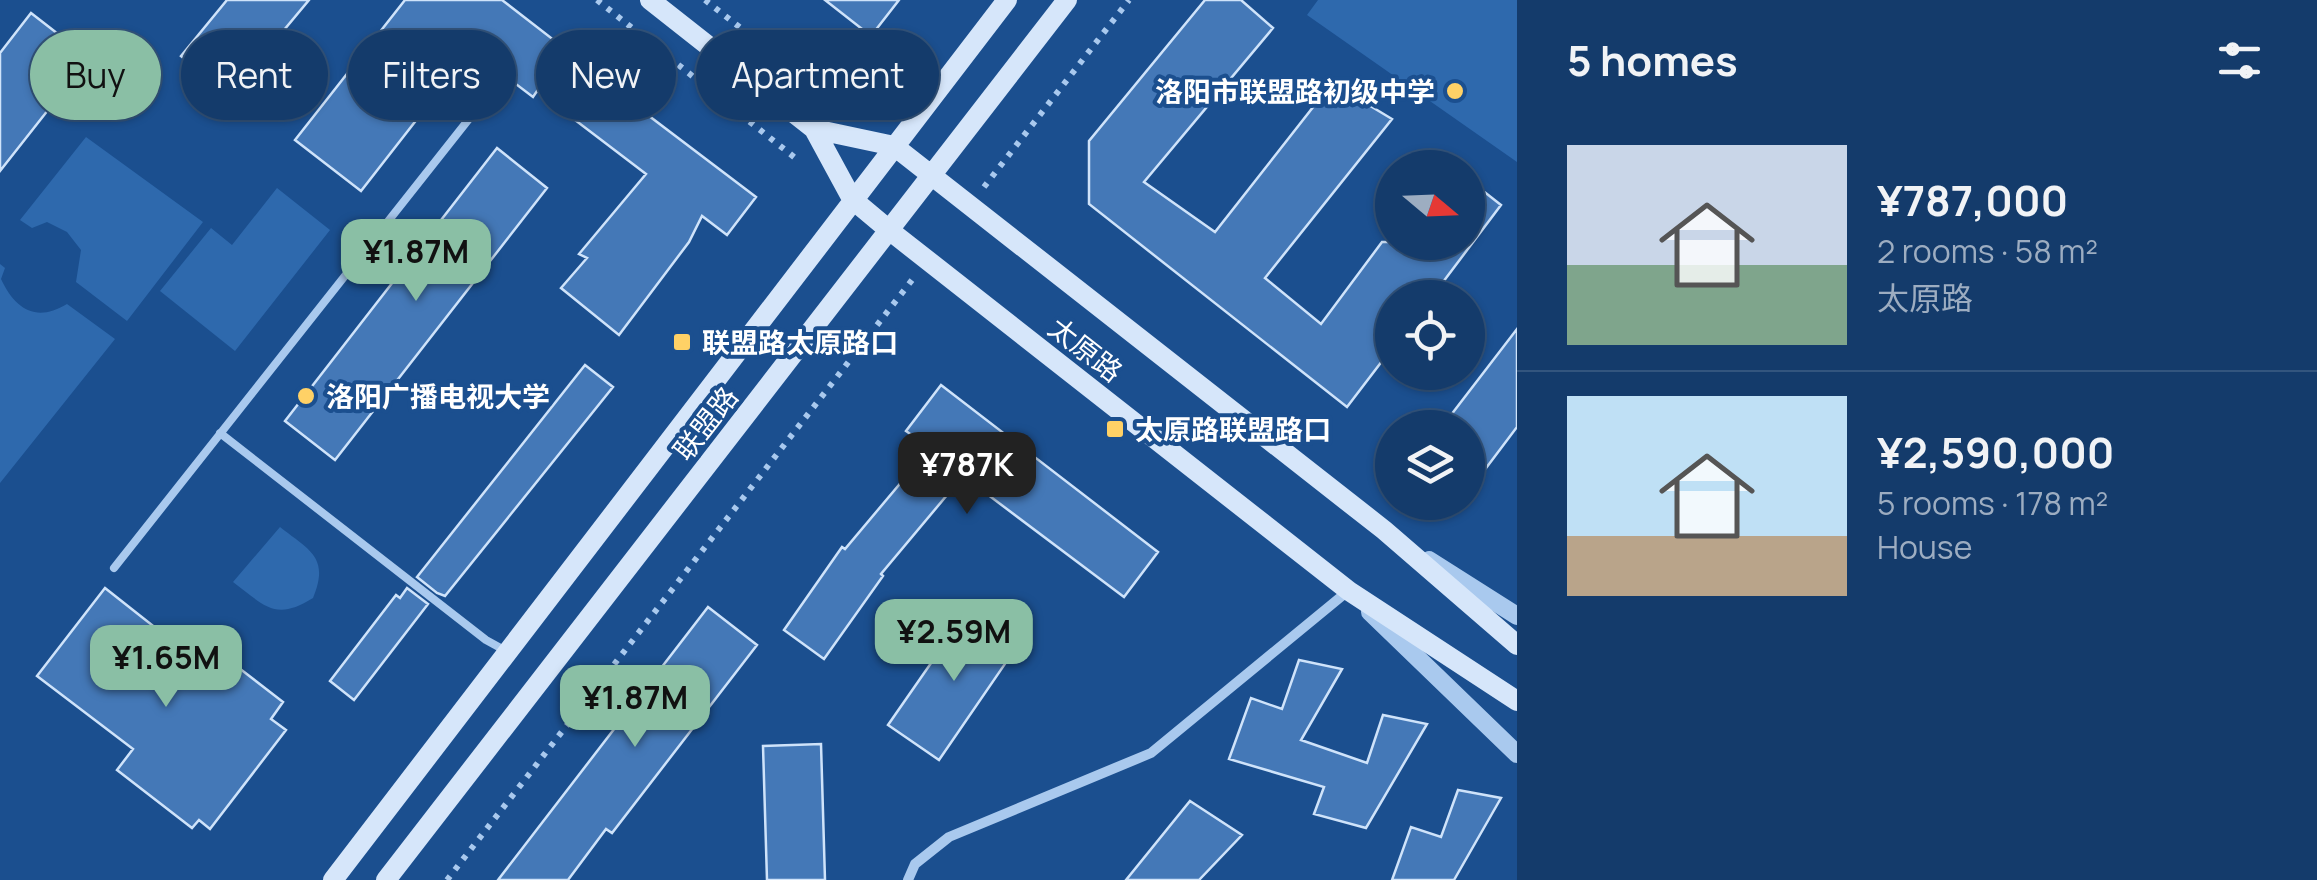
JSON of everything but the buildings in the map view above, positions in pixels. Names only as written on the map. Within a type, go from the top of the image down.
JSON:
[{"type":"main road","name":"太原路","points":[[650,0],[814,129],[852,198],[890,230],[1348,591],[1517,701]]},
{"type":"main road","name":"联盟路","points":[[333,880],[1006,0]]},
{"type":"main road","name":"联盟路","points":[[386,880],[1067,0]]},
{"type":"main road","name":"太原路","points":[[814,129],[894,146],[1384,530],[1517,646]]},
{"type":"street","name":"太原路","points":[[1384,530],[1517,616]]},
{"type":"street","name":"太原路","points":[[1348,591],[1517,754]]},
{"type":"street","points":[[908,880],[916,864],[949,837],[1151,753],[1348,591]]},
{"type":"lane","points":[[114,568],[468,120]]},
{"type":"lane","points":[[220,433],[470,628],[506,651]]},
{"type":"path","points":[[597,0],[803,164]]},
{"type":"path","points":[[705,0],[743,30]]},
{"type":"path","points":[[970,205],[1129,0]]},
{"type":"path","points":[[447,880],[928,260]]},
{"type":"shaded area","name":"洛阳市联盟路初级中学","points":[[1318,0],[1517,0],[1517,162],[1307,15]]},
{"type":"shaded area","points":[[86,137],[203,222],[127,321],[76,282],[81,250],[67,232],[47,222],[32,228],[20,220]]},
{"type":"shaded area","points":[[277,188],[330,230],[235,351],[160,291],[211,228],[232,245]]},
{"type":"shaded area","points":[[0,264],[5,268],[1,279],[20,305],[46,312],[67,304],[115,339],[0,483]]},
{"type":"shaded area","points":[[280,527],[314,556],[319,573],[313,598],[279,610],[233,582]]},
{"type":"place","name":"洛阳市联盟路初级中学","points":[[1455,91]]},
{"type":"place","name":"联盟路太原路口","points":[[682,342]]},
{"type":"place","name":"洛阳广播电视大学","points":[[306,396]]},
{"type":"place","name":"太原路联盟路口","points":[[1115,429]]}]
